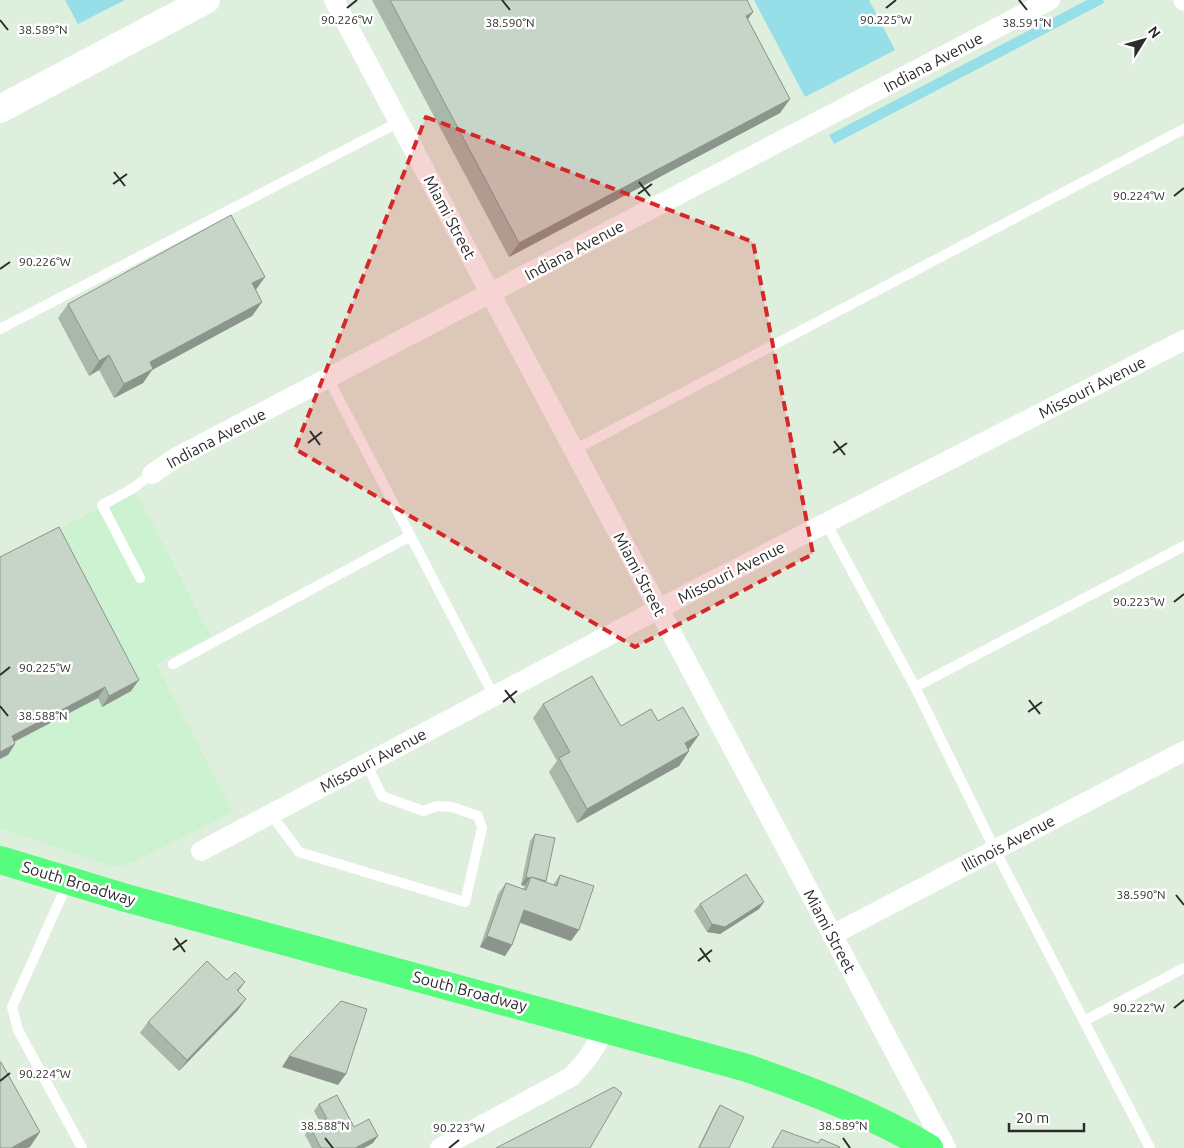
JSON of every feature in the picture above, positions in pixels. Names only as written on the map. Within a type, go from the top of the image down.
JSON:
[{"type":"main road","points":[[0,109],[206,0]]},
{"type":"main road","name":"South Broadway","points":[[0,860],[68,881],[604,1027],[747,1068],[823,1095],[868,1115],[929,1148]]},
{"type":"street","name":"Miami Street","points":[[334,0],[946,1148]]},
{"type":"street","name":"Indiana Avenue","points":[[152,474],[177,457],[1050,0]]},
{"type":"street","name":"Missouri Avenue","points":[[202,851],[659,609],[1184,340]]},
{"type":"street","name":"Illinois Avenue","points":[[832,935],[1184,751]]},
{"type":"street","points":[[440,1148],[570,1077],[588,1060],[598,1043],[604,1027]]},
{"type":"lane","points":[[0,329],[399,122]]},
{"type":"lane","points":[[574,450],[1184,129]]},
{"type":"lane","points":[[328,378],[494,696]]},
{"type":"lane","name":"Indiana Avenue","points":[[140,578],[102,505],[132,489],[152,474]]},
{"type":"lane","points":[[826,523],[915,687],[995,850],[1150,1148]]},
{"type":"lane","points":[[173,664],[410,536]]},
{"type":"lane","points":[[915,687],[1184,546]]},
{"type":"lane","points":[[271,814],[299,852],[465,902],[482,828],[478,816],[452,807],[437,806],[424,811],[382,796],[366,763]]},
{"type":"lane","points":[[68,881],[12,1007],[18,1030],[82,1148]]},
{"type":"lane","points":[[1084,1021],[1184,968]]},
{"type":"highlighted area","points":[[426,117],[753,242],[813,554],[635,647],[295,449]]},
{"type":"shaded area","points":[[65,0],[125,0],[78,24]]},
{"type":"shaded area","points":[[754,0],[869,0],[895,50],[805,97]]},
{"type":"shaded area","points":[[1087,0],[1103,0],[1104,3],[834,144],[829,135]]},
{"type":"shaded area","points":[[135,490],[211,636],[156,664],[233,812],[133,862],[122,866],[110,866],[0,828],[0,559]]},
{"type":"building","points":[[390,0],[747,0],[753,12],[746,16],[790,99],[519,243]]},
{"type":"building","points":[[231,215],[265,277],[252,283],[262,302],[150,362],[153,369],[124,384],[109,355],[99,361],[68,304]]},
{"type":"building","points":[[59,527],[139,680],[109,696],[105,687],[12,736],[15,744],[0,752],[0,557]]},
{"type":"building","points":[[592,676],[621,726],[651,709],[658,721],[683,707],[699,735],[685,743],[689,751],[587,809],[559,758],[570,752],[543,704]]},
{"type":"building","points":[[535,834],[555,838],[546,881],[526,877]]},
{"type":"building","points":[[746,874],[764,902],[725,927],[712,924],[700,904]]},
{"type":"building","points":[[560,875],[594,886],[579,930],[524,910],[512,945],[487,936],[506,883],[526,890],[531,877],[557,886]]},
{"type":"building","points":[[207,961],[227,980],[235,972],[245,982],[237,990],[246,999],[187,1060],[148,1022]]},
{"type":"building","points":[[341,1001],[367,1009],[346,1074],[289,1056]]},
{"type":"building","points":[[0,1062],[40,1132],[11,1148],[0,1148]]},
{"type":"building","points":[[614,1087],[622,1093],[590,1148],[496,1148]]},
{"type":"building","points":[[337,1095],[354,1127],[369,1119],[378,1136],[355,1148],[321,1148],[310,1127],[327,1119],[319,1104]]},
{"type":"building","points":[[720,1105],[744,1117],[729,1148],[699,1148]]},
{"type":"building","points":[[782,1130],[818,1143],[821,1139],[840,1147],[772,1148]]}]
